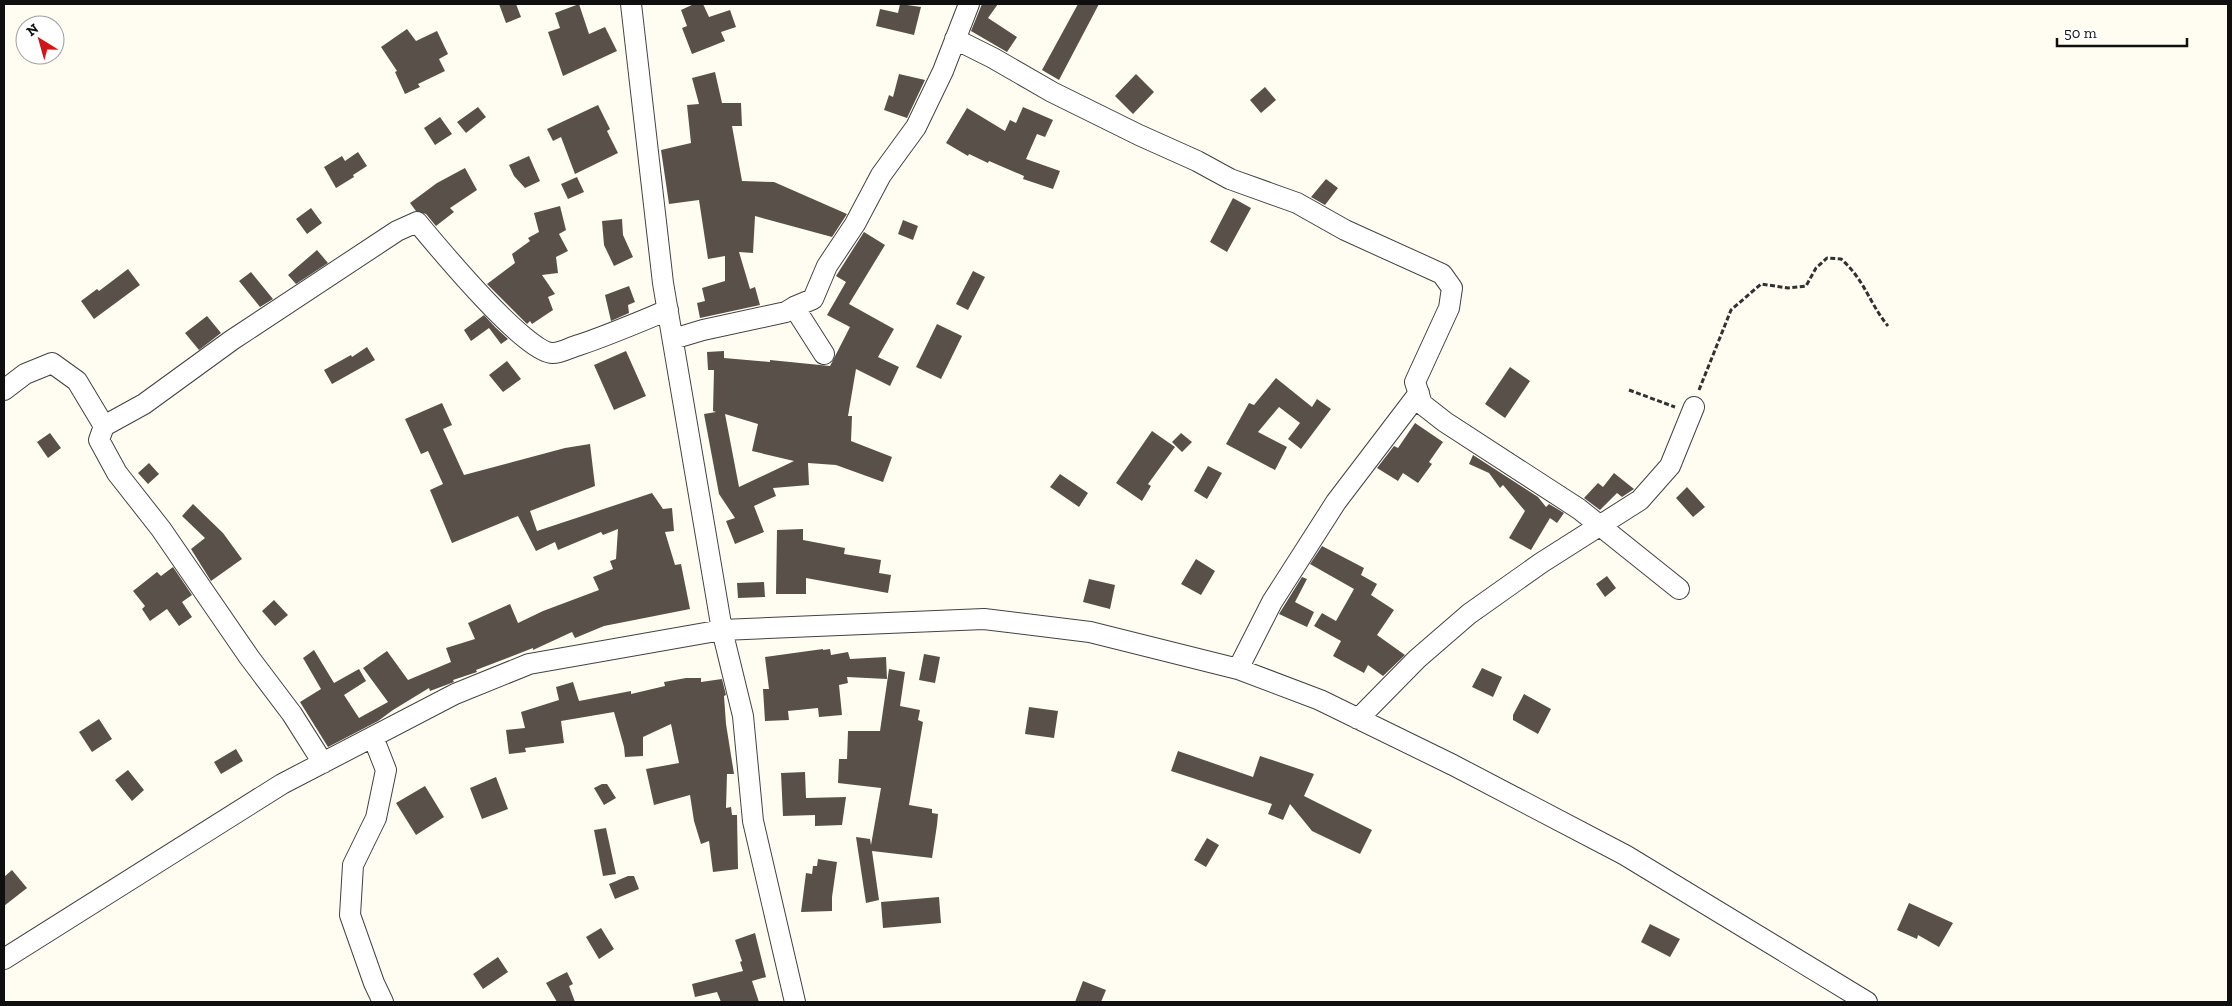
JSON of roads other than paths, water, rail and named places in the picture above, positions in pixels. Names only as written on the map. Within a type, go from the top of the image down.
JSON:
[{"type":"street","points":[[631,4],[668,310],[722,630],[743,716],[753,821],[795,1002]]},
{"type":"street","points":[[673,340],[704,330],[786,312],[813,299],[827,266],[855,224],[882,175],[916,127],[943,71],[969,4]]},
{"type":"street","points":[[955,39],[993,58],[1052,92],[1230,179],[1297,203],[1345,230],[1442,274],[1452,288],[1449,308],[1415,382],[1422,404],[1445,422],[1540,482],[1679,589]]},
{"type":"street","points":[[323,763],[292,714],[161,529],[117,473],[99,440],[104,426],[144,404],[232,340],[397,231],[417,222],[470,284],[537,348],[553,353],[608,335],[668,310]]},
{"type":"street","points":[[794,307],[824,354]]},
{"type":"street","points":[[4,390],[25,374],[52,363],[76,381],[104,426]]},
{"type":"street","points":[[1238,669],[1272,602],[1336,502],[1419,393]]},
{"type":"street","points":[[1358,718],[1417,659],[1469,614],[1640,500],[1670,466],[1694,407]]},
{"type":"street","points":[[4,959],[282,784],[455,694],[529,664],[722,630],[984,619],[1090,632],[1238,669],[1320,700],[1453,765],[1624,855],[1867,1002]]},
{"type":"street","points":[[373,737],[386,770],[376,818],[353,865],[350,915],[374,983],[383,1002]]}]
